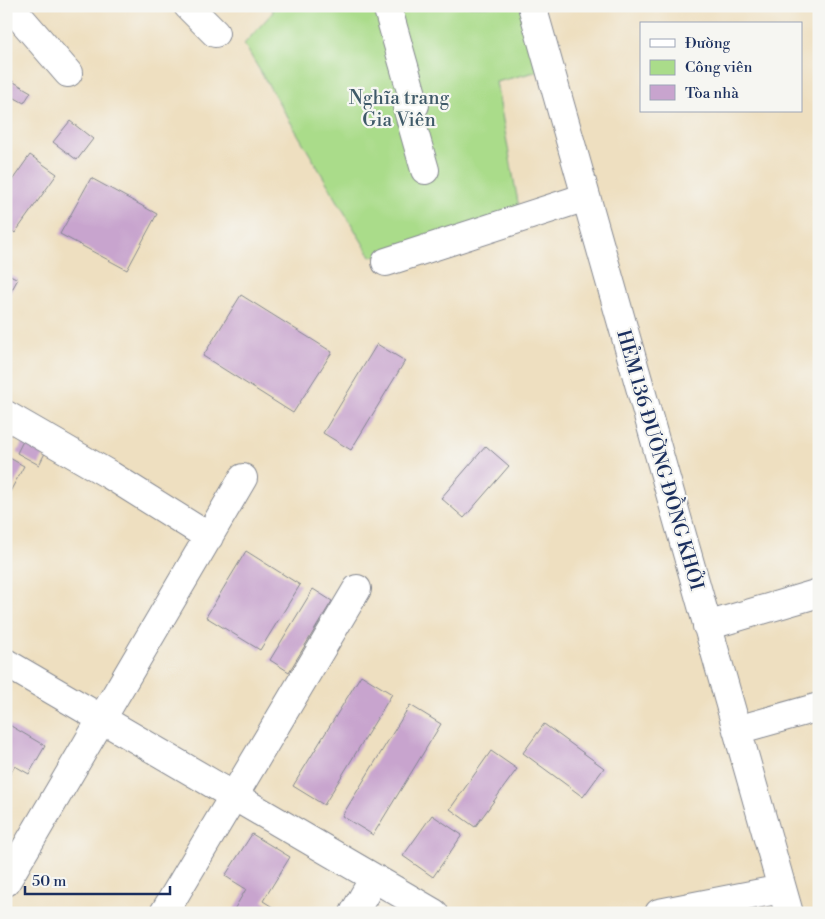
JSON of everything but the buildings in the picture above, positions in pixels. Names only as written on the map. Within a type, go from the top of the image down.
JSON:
[{"type":"street","points":[[10,6],[68,73]]},
{"type":"street","points":[[188,6],[215,33]]},
{"type":"street","points":[[387,6],[415,105],[407,107],[425,170]]},
{"type":"street","name":"HẺM 136 ĐƯỜNG ĐỒNG KHỞI","points":[[532,6],[785,901]]},
{"type":"street","points":[[386,262],[586,198]]},
{"type":"street","points":[[6,415],[110,474],[209,537]]},
{"type":"street","points":[[6,882],[243,478]]},
{"type":"street","points":[[164,913],[357,589]]},
{"type":"street","points":[[708,626],[819,593]]},
{"type":"street","points":[[6,663],[434,913]]},
{"type":"street","points":[[737,730],[819,707]]},
{"type":"street","points":[[354,913],[374,878]]},
{"type":"street","points":[[659,913],[785,901]]},
{"type":"green space","name":"Nghĩa trang Gia Viên","points":[[271,6],[525,6],[543,70],[496,82],[519,208],[371,257],[244,44],[273,12]]}]
